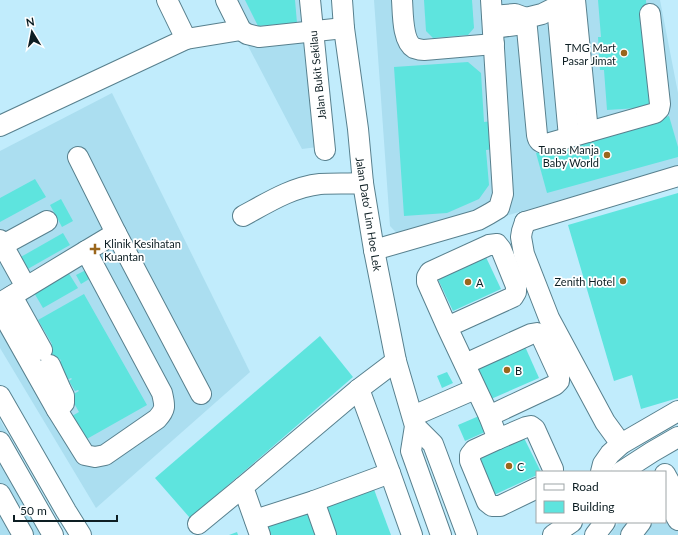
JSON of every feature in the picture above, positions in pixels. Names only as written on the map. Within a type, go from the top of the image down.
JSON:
[{"type":"street","points":[[167,0],[186,39]]},
{"type":"street","points":[[226,0],[241,30],[247,34],[259,37],[344,28]]},
{"type":"street","name":"Jalan Bukit Sekilau","points":[[310,0],[325,150]]},
{"type":"street","name":"Jalan Dato' Lim Hoe Lek","points":[[342,0],[344,28],[358,128],[363,183],[374,250],[396,362],[414,421],[411,452],[441,535]]},
{"type":"street","points":[[402,0],[406,35],[414,48],[424,50],[493,22],[519,19],[542,14],[567,2]]},
{"type":"street","points":[[567,2],[588,132]]},
{"type":"street","points":[[567,2],[569,137]]},
{"type":"street","points":[[519,19],[538,140],[541,143],[546,144],[655,113],[659,109],[660,104],[650,14]]},
{"type":"street","points":[[493,22],[503,194],[499,208]]},
{"type":"street","points":[[0,126],[186,39],[241,30]]},
{"type":"street","points":[[78,157],[116,233],[201,394]]},
{"type":"street","points":[[525,222],[678,176]]},
{"type":"street","points":[[243,216],[282,195],[306,187],[320,184],[363,183]]},
{"type":"street","points":[[374,250],[478,220],[499,208],[516,210],[525,222]]},
{"type":"street","points":[[46,220],[1,243],[10,299],[5,330],[86,455],[95,458],[106,456],[157,419],[164,412],[165,403],[162,393],[86,250]]},
{"type":"street","points":[[525,222],[522,231],[524,254],[550,318],[605,422],[620,444]]},
{"type":"street","points":[[10,299],[86,250],[116,233]]},
{"type":"street","points":[[447,328],[512,297],[516,292],[516,286],[501,249],[497,244],[489,245],[430,272],[427,277],[447,328],[489,416],[498,439]]},
{"type":"street","points":[[10,299],[46,357],[64,396],[64,403],[56,410]]},
{"type":"street","points":[[465,364],[531,334],[537,333],[542,338],[559,375],[559,381],[555,385],[489,416]]},
{"type":"street","points":[[198,524],[359,389],[396,362]]},
{"type":"street","points":[[359,389],[412,535]]},
{"type":"street","points":[[414,421],[476,389]]},
{"type":"street","points":[[0,396],[81,535]]},
{"type":"street","points":[[600,471],[610,454],[620,444],[678,411]]},
{"type":"street","name":"Jalan Dato' Lim Hoe Lek","points":[[414,421],[433,444],[467,535]]},
{"type":"street","points":[[536,488],[500,506],[492,506],[487,502],[470,461],[470,455],[474,450],[526,427],[532,426],[535,429],[553,471]]},
{"type":"street","points":[[623,471],[678,437]]},
{"type":"street","points":[[0,442],[49,529]]},
{"type":"street","points":[[652,452],[666,470],[678,520]]},
{"type":"street","points":[[243,487],[257,528],[314,501],[390,473]]},
{"type":"street","points":[[0,494],[24,535],[49,529],[66,511]]},
{"type":"street","points":[[314,501],[326,535]]},
{"type":"street","points":[[457,510],[474,535]]},
{"type":"street","points":[[553,535],[571,523]]},
{"type":"street","points":[[565,535],[575,523]]},
{"type":"street","points":[[594,535],[604,523]]},
{"type":"street","points":[[631,535],[640,523]]},
{"type":"shaded area","points":[[217,0],[321,0],[333,145],[302,149],[247,44]]},
{"type":"shaded area","points":[[374,0],[660,0],[678,93],[678,166],[481,223],[411,248],[390,226]]},
{"type":"shaded area","name":"Klinik Kesihatan Kuantan","points":[[112,93],[250,372],[96,508],[0,348],[0,151]]},
{"type":"shaded area","points":[[0,420],[64,535],[0,535]]},
{"type":"shaded area","points":[[678,475],[678,535],[610,535],[618,523],[666,523],[666,482]]},
{"type":"building","points":[[245,0],[295,0],[297,23],[258,26]]},
{"type":"building","points":[[424,0],[472,0],[474,28],[468,35],[433,38],[426,31]]},
{"type":"building","name":"TMG Mart Pasar Jimat","points":[[598,0],[646,0],[653,107],[607,110],[604,70],[600,70],[598,37],[601,37]]},
{"type":"building","points":[[468,62],[481,73],[484,122],[493,121],[495,149],[486,150],[489,185],[479,199],[447,213],[404,216],[394,67]]},
{"type":"building","name":"Tunas Manja Baby World","points":[[669,116],[678,147],[678,157],[547,193],[536,153]]},
{"type":"building","points":[[35,179],[46,197],[0,222],[0,198]]},
{"type":"building","name":"Zenith Hotel","points":[[678,193],[678,398],[641,409],[632,375],[614,381],[568,225]]},
{"type":"building","points":[[61,199],[73,221],[62,227],[50,205]]},
{"type":"building","points":[[63,233],[70,245],[26,270],[19,258]]},
{"type":"building","name":"A","points":[[484,253],[501,289],[453,311],[436,275]]},
{"type":"building","points":[[86,270],[91,278],[81,284],[76,275]]},
{"type":"building","points":[[68,272],[78,288],[43,308],[33,291]]},
{"type":"building","points":[[84,294],[147,405],[85,440],[72,416],[79,412],[70,396],[79,391],[75,391],[69,381],[72,379],[71,378],[64,381],[55,364],[61,361],[60,359],[42,369],[34,354],[52,344],[38,320]]},
{"type":"building","points":[[320,336],[353,377],[190,518],[155,478]]},
{"type":"building","name":"B","points":[[523,342],[539,378],[491,399],[475,363]]},
{"type":"building","points":[[447,372],[453,383],[442,388],[437,376]]},
{"type":"building","points":[[479,416],[485,432],[465,441],[458,425]]},
{"type":"building","name":"C","points":[[524,438],[540,471],[536,471],[536,475],[494,495],[477,460]]},
{"type":"building","points":[[372,484],[391,535],[335,535],[323,501]]},
{"type":"building","points":[[309,505],[320,535],[269,535],[264,521]]},
{"type":"building","points":[[237,532],[238,535],[229,535]]},
{"type":"place","name":"TMG Mart Pasar Jimat","points":[[624,53]]},
{"type":"place","name":"Tunas Manja Baby World","points":[[607,155]]},
{"type":"place","name":"Klinik Kesihatan Kuantan","points":[[95,249]]},
{"type":"place","name":"Zenith Hotel","points":[[623,281]]},
{"type":"place","name":"A","points":[[468,282]]},
{"type":"place","name":"B","points":[[507,370]]},
{"type":"place","name":"C","points":[[509,466]]}]
